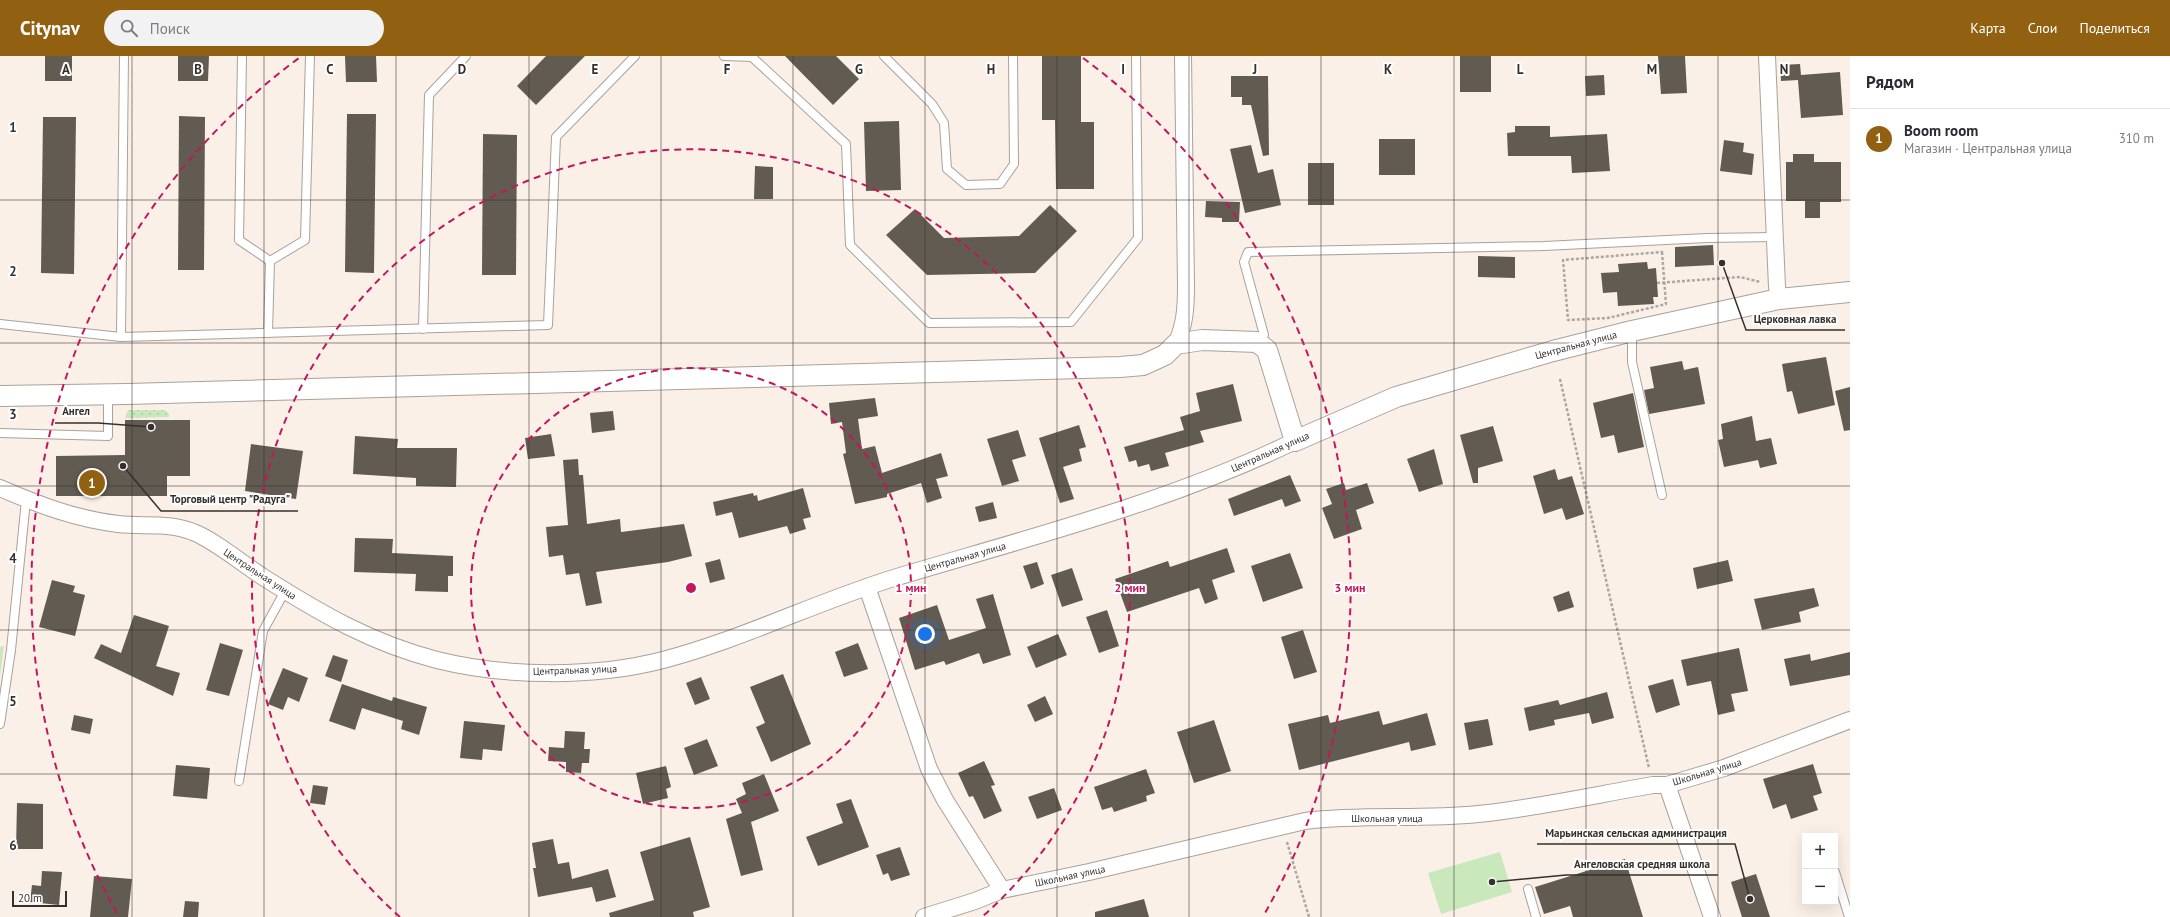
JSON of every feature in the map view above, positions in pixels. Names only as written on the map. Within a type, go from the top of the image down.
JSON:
[{"type":"street","points":[[0,396],[1120,367],[1143,365],[1165,355],[1176,344],[1181,333],[1186,307],[1183,56]]},
{"type":"street","points":[[1767,56],[1779,299]]},
{"type":"street","name":"Центральная улица","points":[[0,488],[60,513],[88,520],[123,525],[172,526],[195,533],[285,591],[348,629],[392,647],[438,660],[486,668],[544,672],[582,672],[625,668],[663,660],[706,647],[867,588],[1050,532],[1195,485],[1396,397],[1553,351],[1632,331],[1779,299],[1850,292]]},
{"type":"street","points":[[1176,344],[1202,340],[1257,342],[1267,350],[1295,441]]},
{"type":"street","points":[[867,588],[930,769],[945,800],[1002,890]]},
{"type":"street","name":"Школьная улица","points":[[924,917],[975,901],[1002,890],[1089,872],[1305,821],[1336,817],[1419,819],[1479,814],[1660,785],[1724,768],[1850,720]]},
{"type":"street","points":[[1660,785],[1712,917]]},
{"type":"lane","points":[[121,337],[124,56]]},
{"type":"lane","points":[[242,56],[239,240],[270,261]]},
{"type":"lane","points":[[270,261],[305,240],[310,56]]},
{"type":"lane","points":[[423,329],[429,95],[466,56]]},
{"type":"lane","points":[[0,324],[121,337],[548,325],[556,137],[635,56]]},
{"type":"lane","points":[[724,56],[752,57],[846,144],[850,245],[929,323],[937,323],[1071,322],[1138,238],[1136,56]]},
{"type":"lane","points":[[884,56],[932,104],[944,123],[947,169],[966,185],[1000,184],[1014,164],[1013,56]]},
{"type":"lane","points":[[1257,342],[1264,335],[1244,262],[1248,252],[1544,246],[1707,238],[1775,237]]},
{"type":"lane","points":[[268,333],[270,261]]},
{"type":"lane","points":[[1632,331],[1632,362],[1662,495]]},
{"type":"lane","points":[[0,433],[108,436],[108,394]]},
{"type":"lane","points":[[0,724],[11,650],[26,500]]},
{"type":"lane","points":[[239,781],[263,631],[285,591]]},
{"type":"lane","points":[[1838,881],[1850,917]]},
{"type":"lane","points":[[1528,889],[1536,917]]},
{"type":"path","points":[[1662,252],[1664,282],[1666,304],[1608,318],[1568,320],[1563,260],[1662,252]]},
{"type":"path","points":[[1657,283],[1740,277]]},
{"type":"path","points":[[1560,379],[1660,785]]},
{"type":"path","points":[[1282,826],[1309,917]]},
{"type":"green space","points":[[128,410],[165,410],[169,414],[169,417],[125,418]]},
{"type":"green space","points":[[4,646],[0,677],[0,647]]},
{"type":"green space","points":[[1500,852],[1512,892],[1441,914],[1428,873]]},
{"type":"building","points":[[45,56],[72,56],[72,81],[45,81]]},
{"type":"building","points":[[178,56],[209,56],[208,81],[178,81]]},
{"type":"building","points":[[345,56],[376,56],[377,82],[346,82]]},
{"type":"building","points":[[546,56],[585,56],[536,105],[517,86]]},
{"type":"building","points":[[785,56],[836,56],[859,79],[833,105]]},
{"type":"building","points":[[1042,56],[1081,56],[1081,122],[1094,122],[1094,189],[1056,189],[1055,120],[1042,120]]},
{"type":"building","points":[[1460,56],[1491,56],[1491,92],[1460,92]]},
{"type":"building","points":[[1658,56],[1685,56],[1687,93],[1661,94]]},
{"type":"building","points":[[1800,64],[1801,75],[1840,72],[1843,115],[1801,118],[1798,80],[1781,81],[1780,65]]},
{"type":"building","points":[[1604,75],[1605,95],[1586,96],[1585,76]]},
{"type":"building","points":[[1231,76],[1268,76],[1269,155],[1263,156],[1251,105],[1242,105],[1242,97],[1231,97]]},
{"type":"building","points":[[347,114],[376,114],[374,273],[345,272]]},
{"type":"building","points":[[179,116],[205,117],[204,270],[178,270]]},
{"type":"building","points":[[43,117],[76,117],[74,274],[41,273]]},
{"type":"building","points":[[899,121],[901,190],[866,191],[864,122]]},
{"type":"building","points":[[1515,126],[1550,126],[1550,137],[1607,134],[1610,171],[1572,173],[1571,156],[1508,156],[1507,133],[1515,132]]},
{"type":"building","points":[[483,134],[517,135],[516,275],[482,275]]},
{"type":"building","points":[[1379,139],[1415,139],[1415,175],[1379,175]]},
{"type":"building","points":[[1724,140],[1744,143],[1743,152],[1754,154],[1752,175],[1720,171]]},
{"type":"building","points":[[1251,145],[1258,173],[1273,169],[1281,205],[1245,213],[1230,149]]},
{"type":"building","points":[[1793,154],[1814,154],[1814,162],[1841,162],[1841,202],[1820,202],[1820,218],[1805,218],[1805,201],[1786,201],[1786,162],[1793,162]]},
{"type":"building","points":[[1308,163],[1334,163],[1334,205],[1308,205]]},
{"type":"building","points":[[755,166],[773,167],[773,199],[754,199]]},
{"type":"building","points":[[1206,201],[1240,202],[1239,222],[1222,222],[1222,218],[1205,217]]},
{"type":"building","points":[[1050,205],[1077,231],[1035,273],[927,275],[886,235],[915,209],[944,238],[1019,236]]},
{"type":"building","points":[[1713,245],[1714,265],[1675,267],[1675,247]]},
{"type":"building","points":[[1478,256],[1515,257],[1515,278],[1478,277]]},
{"type":"building","points":[[1647,262],[1648,269],[1656,268],[1658,297],[1653,297],[1654,304],[1618,306],[1617,292],[1603,293],[1601,273],[1619,272],[1618,264]]},
{"type":"building","points":[[1826,357],[1835,405],[1798,414],[1792,391],[1787,392],[1782,364]]},
{"type":"building","points":[[1682,361],[1684,370],[1698,367],[1705,404],[1649,414],[1644,390],[1654,388],[1650,367]]},
{"type":"building","points":[[1233,384],[1242,421],[1200,431],[1204,442],[1165,453],[1169,466],[1151,471],[1149,464],[1138,467],[1136,460],[1129,462],[1124,447],[1184,430],[1180,417],[1200,411],[1196,393]]},
{"type":"building","points":[[1850,387],[1850,430],[1844,431],[1835,391]]},
{"type":"building","points":[[1633,393],[1644,447],[1618,453],[1614,435],[1601,438],[1593,403]]},
{"type":"building","points":[[875,398],[878,416],[858,419],[862,449],[875,446],[882,473],[941,453],[948,476],[936,479],[942,498],[927,503],[921,483],[887,494],[887,497],[855,504],[843,454],[846,453],[842,422],[831,424],[829,403]]},
{"type":"building","points":[[613,411],[615,430],[592,433],[590,413]]},
{"type":"building","points":[[1752,416],[1756,441],[1771,438],[1777,464],[1760,468],[1758,460],[1724,467],[1718,440],[1723,439],[1721,424]]},
{"type":"building","points":[[125,420],[190,420],[190,476],[167,476],[167,496],[56,496],[56,456],[125,455]]},
{"type":"building","points":[[1079,425],[1086,447],[1079,449],[1082,461],[1063,467],[1074,499],[1060,503],[1039,438]]},
{"type":"building","points":[[1493,426],[1503,461],[1478,468],[1478,483],[1473,483],[1460,435]]},
{"type":"building","points":[[1018,430],[1026,456],[1012,460],[1019,481],[1002,486],[987,439]]},
{"type":"building","points":[[551,434],[555,456],[528,459],[525,438]]},
{"type":"building","points":[[355,436],[398,439],[397,448],[457,448],[456,487],[416,486],[416,478],[353,474]]},
{"type":"building","points":[[251,444],[303,451],[296,499],[245,491]]},
{"type":"building","points":[[1434,449],[1443,484],[1419,492],[1407,459]]},
{"type":"building","points":[[578,459],[579,475],[583,475],[587,524],[620,519],[621,532],[684,524],[692,556],[668,562],[596,572],[602,603],[586,606],[579,573],[566,575],[563,555],[549,557],[546,527],[568,525],[563,460]]},
{"type":"building","points":[[1555,469],[1558,480],[1572,476],[1584,514],[1566,520],[1562,508],[1544,514],[1533,476]]},
{"type":"building","points":[[1290,475],[1301,501],[1285,507],[1282,499],[1234,516],[1228,499]]},
{"type":"building","points":[[1344,483],[1346,490],[1367,483],[1374,503],[1356,510],[1362,529],[1334,539],[1322,508],[1332,504],[1326,489]]},
{"type":"building","points":[[803,488],[811,517],[803,519],[806,529],[790,534],[787,526],[739,538],[732,512],[716,516],[713,502],[753,493],[754,496],[757,495],[758,501]]},
{"type":"building","points":[[993,502],[997,518],[979,522],[975,507]]},
{"type":"building","points":[[355,538],[393,539],[392,553],[453,556],[453,576],[448,576],[448,592],[415,591],[416,574],[354,572]]},
{"type":"building","points":[[1227,548],[1235,572],[1212,580],[1218,599],[1205,604],[1199,588],[1127,612],[1115,579],[1168,561],[1170,567]]},
{"type":"building","points":[[1290,553],[1303,588],[1263,602],[1251,566]]},
{"type":"building","points":[[720,559],[725,579],[710,583],[705,563]]},
{"type":"building","points":[[1728,560],[1733,581],[1697,589],[1693,568]]},
{"type":"building","points":[[1037,562],[1044,584],[1031,589],[1023,566]]},
{"type":"building","points":[[1072,568],[1083,600],[1062,607],[1051,575]]},
{"type":"building","points":[[52,580],[75,586],[73,592],[85,595],[75,636],[39,627]]},
{"type":"building","points":[[1814,588],[1819,606],[1799,612],[1801,622],[1762,630],[1754,599]]},
{"type":"building","points":[[1569,591],[1574,607],[1558,612],[1553,597]]},
{"type":"building","points":[[993,594],[1011,655],[983,664],[979,653],[946,665],[944,661],[915,670],[899,618],[937,605],[949,640],[986,628],[976,599]]},
{"type":"building","points":[[1107,610],[1119,646],[1099,653],[1086,617]]},
{"type":"building","points":[[134,615],[169,626],[156,666],[180,673],[173,696],[94,658],[101,644],[121,653]]},
{"type":"building","points":[[1303,630],[1317,672],[1294,679],[1281,637]]},
{"type":"building","points":[[1058,634],[1067,655],[1036,668],[1027,647]]},
{"type":"building","points":[[220,643],[243,650],[229,696],[206,690]]},
{"type":"building","points":[[858,643],[868,669],[844,677],[835,652]]},
{"type":"building","points":[[1739,648],[1748,691],[1731,694],[1735,711],[1718,715],[1711,681],[1687,686],[1681,660]]},
{"type":"building","points":[[1850,652],[1850,675],[1790,686],[1784,659],[1810,654],[1811,661]]},
{"type":"building","points":[[333,655],[348,660],[341,682],[325,676]]},
{"type":"building","points":[[283,668],[308,678],[299,702],[288,697],[283,710],[268,704]]},
{"type":"building","points":[[783,674],[811,744],[771,762],[756,727],[765,723],[750,687]]},
{"type":"building","points":[[701,677],[710,699],[695,705],[686,683]]},
{"type":"building","points":[[1673,679],[1680,705],[1656,713],[1648,686]]},
{"type":"building","points":[[342,684],[392,701],[393,697],[427,707],[419,735],[401,729],[403,721],[362,708],[355,730],[329,721]]},
{"type":"building","points":[[1607,692],[1614,718],[1592,724],[1589,713],[1554,720],[1555,725],[1529,731],[1524,708],[1558,700],[1560,705]]},
{"type":"building","points":[[1045,696],[1053,714],[1035,722],[1027,705]]},
{"type":"building","points":[[1379,711],[1383,725],[1427,713],[1436,745],[1411,751],[1409,742],[1299,770],[1288,724],[1328,715],[1330,723]]},
{"type":"building","points":[[74,715],[93,719],[90,734],[71,730]]},
{"type":"building","points":[[1488,719],[1493,745],[1469,750],[1464,723]]},
{"type":"building","points":[[1214,720],[1231,771],[1194,783],[1177,732]]},
{"type":"building","points":[[464,721],[505,725],[502,751],[483,749],[482,760],[460,758]]},
{"type":"building","points":[[565,731],[585,732],[584,749],[590,749],[589,763],[582,763],[581,773],[566,772],[566,762],[548,761],[549,747],[564,748]]},
{"type":"building","points":[[707,739],[718,766],[694,775],[684,748]]},
{"type":"building","points":[[984,761],[995,785],[991,786],[1002,811],[984,819],[973,796],[969,797],[958,773]]},
{"type":"building","points":[[1813,764],[1822,793],[1813,796],[1818,810],[1791,819],[1786,804],[1773,809],[1763,779]]},
{"type":"building","points":[[176,765],[210,768],[207,799],[173,796]]},
{"type":"building","points":[[666,766],[671,787],[666,789],[668,798],[643,804],[636,773]]},
{"type":"building","points":[[1146,769],[1155,793],[1146,796],[1147,801],[1114,812],[1112,807],[1102,810],[1094,787]]},
{"type":"building","points":[[764,774],[779,811],[751,822],[763,870],[741,876],[726,819],[742,813],[736,799],[746,794],[742,783]]},
{"type":"building","points":[[313,785],[328,787],[325,805],[310,803]]},
{"type":"building","points":[[1054,788],[1062,810],[1037,819],[1028,797]]},
{"type":"building","points":[[851,799],[869,847],[818,866],[806,837],[843,823],[836,804]]},
{"type":"building","points":[[17,803],[43,804],[43,849],[16,849]]},
{"type":"building","points":[[690,837],[710,907],[693,912],[694,917],[610,917],[609,913],[654,900],[640,852]]},
{"type":"building","points":[[553,839],[558,864],[569,862],[572,879],[608,869],[616,897],[596,902],[592,887],[538,897],[533,868],[536,868],[532,843]]},
{"type":"building","points":[[900,847],[910,875],[891,881],[888,873],[883,875],[876,855]]},
{"type":"building","points":[[1625,859],[1643,917],[1573,917],[1570,906],[1544,914],[1535,887]]},
{"type":"building","points":[[42,871],[62,872],[59,905],[30,902],[32,885],[41,886]]},
{"type":"building","points":[[1756,874],[1770,917],[1742,917],[1731,882]]},
{"type":"building","points":[[94,876],[132,879],[128,917],[90,917]]},
{"type":"building","points":[[1144,899],[1149,917],[1095,917],[1095,912]]},
{"type":"building","points":[[185,901],[199,902],[198,917],[183,917]]},
{"type":"place","name":"Церковная лавка","points":[[1722,263]]},
{"type":"place","name":"Ангел","points":[[151,427]]},
{"type":"place","name":"Торговый центр \"Радуга\"","points":[[123,466]]},
{"type":"place","name":"Boom room","points":[[92,483]]},
{"type":"place","name":"Ангеловская средняя школа","points":[[1492,882]]},
{"type":"place","name":"Марьинская сельская администрация","points":[[1750,899]]}]
